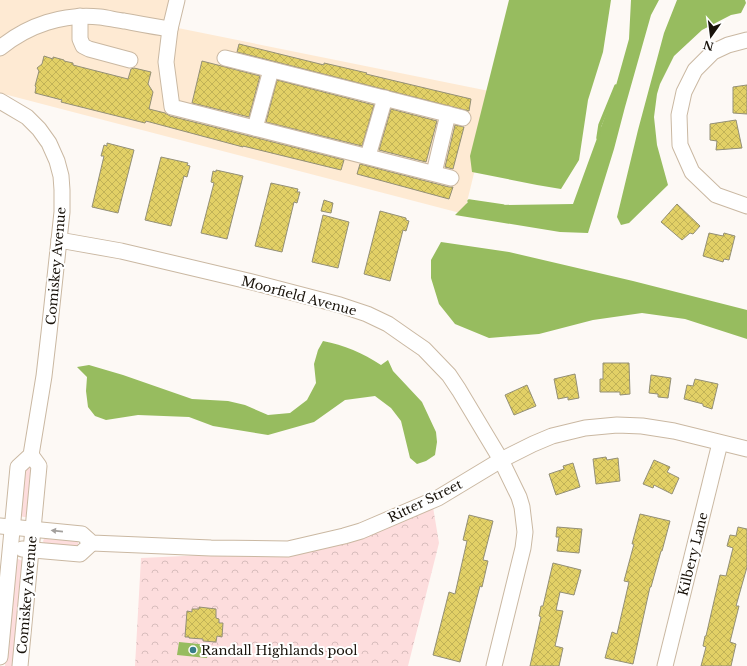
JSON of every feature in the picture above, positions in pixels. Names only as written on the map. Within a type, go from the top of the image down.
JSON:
[{"type":"street","points":[[177,0],[170,29],[166,62],[172,107],[451,178]]},
{"type":"street","points":[[0,48],[38,25],[56,19],[80,16],[100,17],[170,29]]},
{"type":"street","points":[[80,16],[80,40],[83,46],[88,49],[130,60]]},
{"type":"street","points":[[747,40],[728,45],[713,52],[695,70],[684,92],[679,115],[680,145],[692,172],[716,195],[747,206]]},
{"type":"street","points":[[225,58],[463,118]]},
{"type":"street","points":[[255,128],[271,70]]},
{"type":"street","points":[[368,156],[385,98]]},
{"type":"street","name":"Comiskey Avenue","points":[[0,101],[27,118],[39,128],[49,143],[57,161],[61,176],[62,190],[62,212],[44,376],[31,455],[18,467],[6,526],[0,657]]},
{"type":"street","points":[[434,173],[448,114]]},
{"type":"street","name":"Moorfield Avenue","points":[[59,240],[120,251],[333,303],[353,309],[388,324],[424,349],[449,375],[459,390],[501,460],[521,502],[524,514],[525,532],[523,548],[494,666]]},
{"type":"street","name":"Ritter Street","points":[[6,526],[82,534],[92,543],[211,548],[288,549],[361,532],[438,498],[501,460],[533,444],[552,436],[584,428],[617,425],[642,426],[674,431],[747,449]]},
{"type":"street","name":"Kilbery Lane","points":[[665,666],[720,443]]},
{"type":"street","name":"Comiskey Avenue","points":[[20,666],[39,466],[31,455]]},
{"type":"street","points":[[5,547],[80,554],[92,543]]},
{"type":"shaded area","points":[[0,0],[173,0],[168,26],[494,92],[464,214],[0,93]]},
{"type":"shaded area","points":[[509,0],[611,0],[603,52],[588,100],[579,160],[561,189],[472,172],[470,156]]},
{"type":"shaded area","points":[[631,0],[659,0],[651,15],[614,149],[588,233],[560,232],[455,215],[469,201],[499,205],[573,204],[615,89],[629,39]]},
{"type":"shaded area","points":[[677,0],[745,0],[746,3],[741,13],[731,15],[702,30],[674,56],[660,84],[654,117],[657,145],[668,185],[629,223],[621,225],[617,217],[638,130],[664,33]]},
{"type":"shaded area","points":[[441,242],[509,252],[747,310],[747,339],[685,319],[642,313],[593,320],[539,334],[489,338],[455,324],[439,304],[431,278],[431,260]]},
{"type":"shaded area","points":[[323,341],[353,350],[381,365],[388,360],[393,371],[422,402],[436,432],[437,442],[435,455],[426,461],[417,464],[410,458],[401,421],[391,408],[375,396],[345,400],[314,422],[268,435],[213,426],[189,417],[138,415],[106,420],[95,416],[88,407],[86,391],[87,377],[77,367],[89,365],[192,399],[228,401],[245,405],[268,415],[290,413],[307,400],[316,383],[314,364],[318,350]]},
{"type":"shaded area","name":"Randall Highlands pool","points":[[179,642],[209,645],[207,658],[177,655]]},
{"type":"green space","points":[[29,466],[32,467],[27,517],[24,517],[20,516],[23,470]]},
{"type":"green space","points":[[433,507],[439,543],[408,666],[135,666],[141,558],[205,555],[248,556]]},
{"type":"green space","points":[[45,537],[78,540],[78,545],[77,547],[44,544],[43,541]]},
{"type":"green space","points":[[18,559],[23,561],[15,666],[5,666],[14,564]]},
{"type":"building","points":[[239,44],[324,65],[324,63],[367,73],[366,74],[471,99],[469,111],[237,52]]},
{"type":"building","points":[[44,56],[64,60],[73,63],[73,65],[128,79],[131,69],[134,68],[151,72],[148,84],[153,92],[149,109],[165,113],[170,116],[344,160],[341,170],[243,147],[146,121],[145,123],[61,102],[62,100],[35,93],[35,86],[39,71],[37,68],[42,64]]},
{"type":"building","points":[[202,61],[260,76],[249,117],[192,103]]},
{"type":"building","points":[[277,80],[374,105],[362,146],[266,122]]},
{"type":"building","points":[[747,85],[747,114],[733,113],[733,87]]},
{"type":"building","points":[[391,109],[437,121],[426,162],[379,150]]},
{"type":"building","points":[[736,120],[742,148],[716,150],[717,141],[710,140],[710,124]]},
{"type":"building","points":[[455,125],[464,127],[453,169],[445,167]]},
{"type":"building","points":[[107,143],[134,150],[118,213],[92,207],[104,156],[101,156],[104,145],[107,146]]},
{"type":"building","points":[[161,157],[188,163],[187,165],[190,166],[187,177],[184,176],[171,226],[145,220]]},
{"type":"building","points":[[360,164],[453,187],[449,199],[357,174]]},
{"type":"building","points":[[216,170],[243,176],[227,239],[201,233],[214,183],[211,182],[213,171],[216,172]]},
{"type":"building","points":[[271,183],[298,189],[297,192],[300,192],[297,203],[294,202],[282,252],[255,246]]},
{"type":"building","points":[[324,200],[333,203],[331,213],[321,211]]},
{"type":"building","points":[[677,204],[700,226],[693,234],[690,233],[682,240],[661,222]]},
{"type":"building","points":[[380,211],[406,218],[406,220],[409,221],[406,231],[403,230],[390,281],[364,274]]},
{"type":"building","points":[[323,215],[349,222],[338,268],[312,262]]},
{"type":"building","points":[[709,233],[723,236],[724,233],[735,236],[729,260],[724,259],[723,262],[703,256]]},
{"type":"building","points":[[603,363],[629,363],[630,394],[620,395],[620,392],[600,392],[600,379],[603,379]]},
{"type":"building","points":[[575,374],[579,398],[568,400],[568,397],[558,399],[554,379]]},
{"type":"building","points":[[651,375],[671,378],[668,398],[658,397],[658,394],[649,393]]},
{"type":"building","points":[[695,379],[718,384],[712,409],[703,406],[703,404],[684,399],[687,385],[693,386]]},
{"type":"building","points":[[527,385],[536,406],[514,415],[505,395]]},
{"type":"building","points":[[606,457],[607,460],[618,458],[620,481],[596,484],[593,459]]},
{"type":"building","points":[[654,460],[670,467],[667,472],[679,478],[672,494],[654,485],[653,488],[643,484]]},
{"type":"building","points":[[573,463],[580,487],[556,495],[549,474],[564,469],[563,466]]},
{"type":"building","points":[[640,514],[670,521],[650,587],[633,664],[605,658],[612,632],[617,634],[629,582],[624,581]]},
{"type":"building","points":[[469,515],[493,521],[483,560],[488,561],[482,587],[480,586],[460,662],[433,655],[449,592],[455,594],[467,541],[463,540]]},
{"type":"building","points":[[557,527],[582,529],[579,553],[557,551],[559,537],[556,537]]},
{"type":"building","points":[[738,527],[747,529],[747,567],[736,606],[739,606],[730,642],[736,644],[731,666],[701,666],[706,647],[703,646],[705,636],[720,575],[726,576],[733,548],[727,546],[730,535],[736,536]]},
{"type":"building","points":[[553,563],[581,570],[574,595],[560,592],[556,610],[563,611],[555,646],[563,648],[559,666],[530,666],[541,617],[539,616],[541,606],[543,606]]},
{"type":"building","points":[[199,607],[216,609],[216,618],[219,619],[219,623],[223,623],[222,637],[217,636],[216,642],[185,637],[187,611],[192,612],[192,609],[199,609]]},
{"type":"waterway","points":[[598,138],[600,125],[616,86]]},
{"type":"waterway","points":[[469,201],[503,206]]},
{"type":"place","name":"Randall Highlands pool","points":[[193,650]]}]
